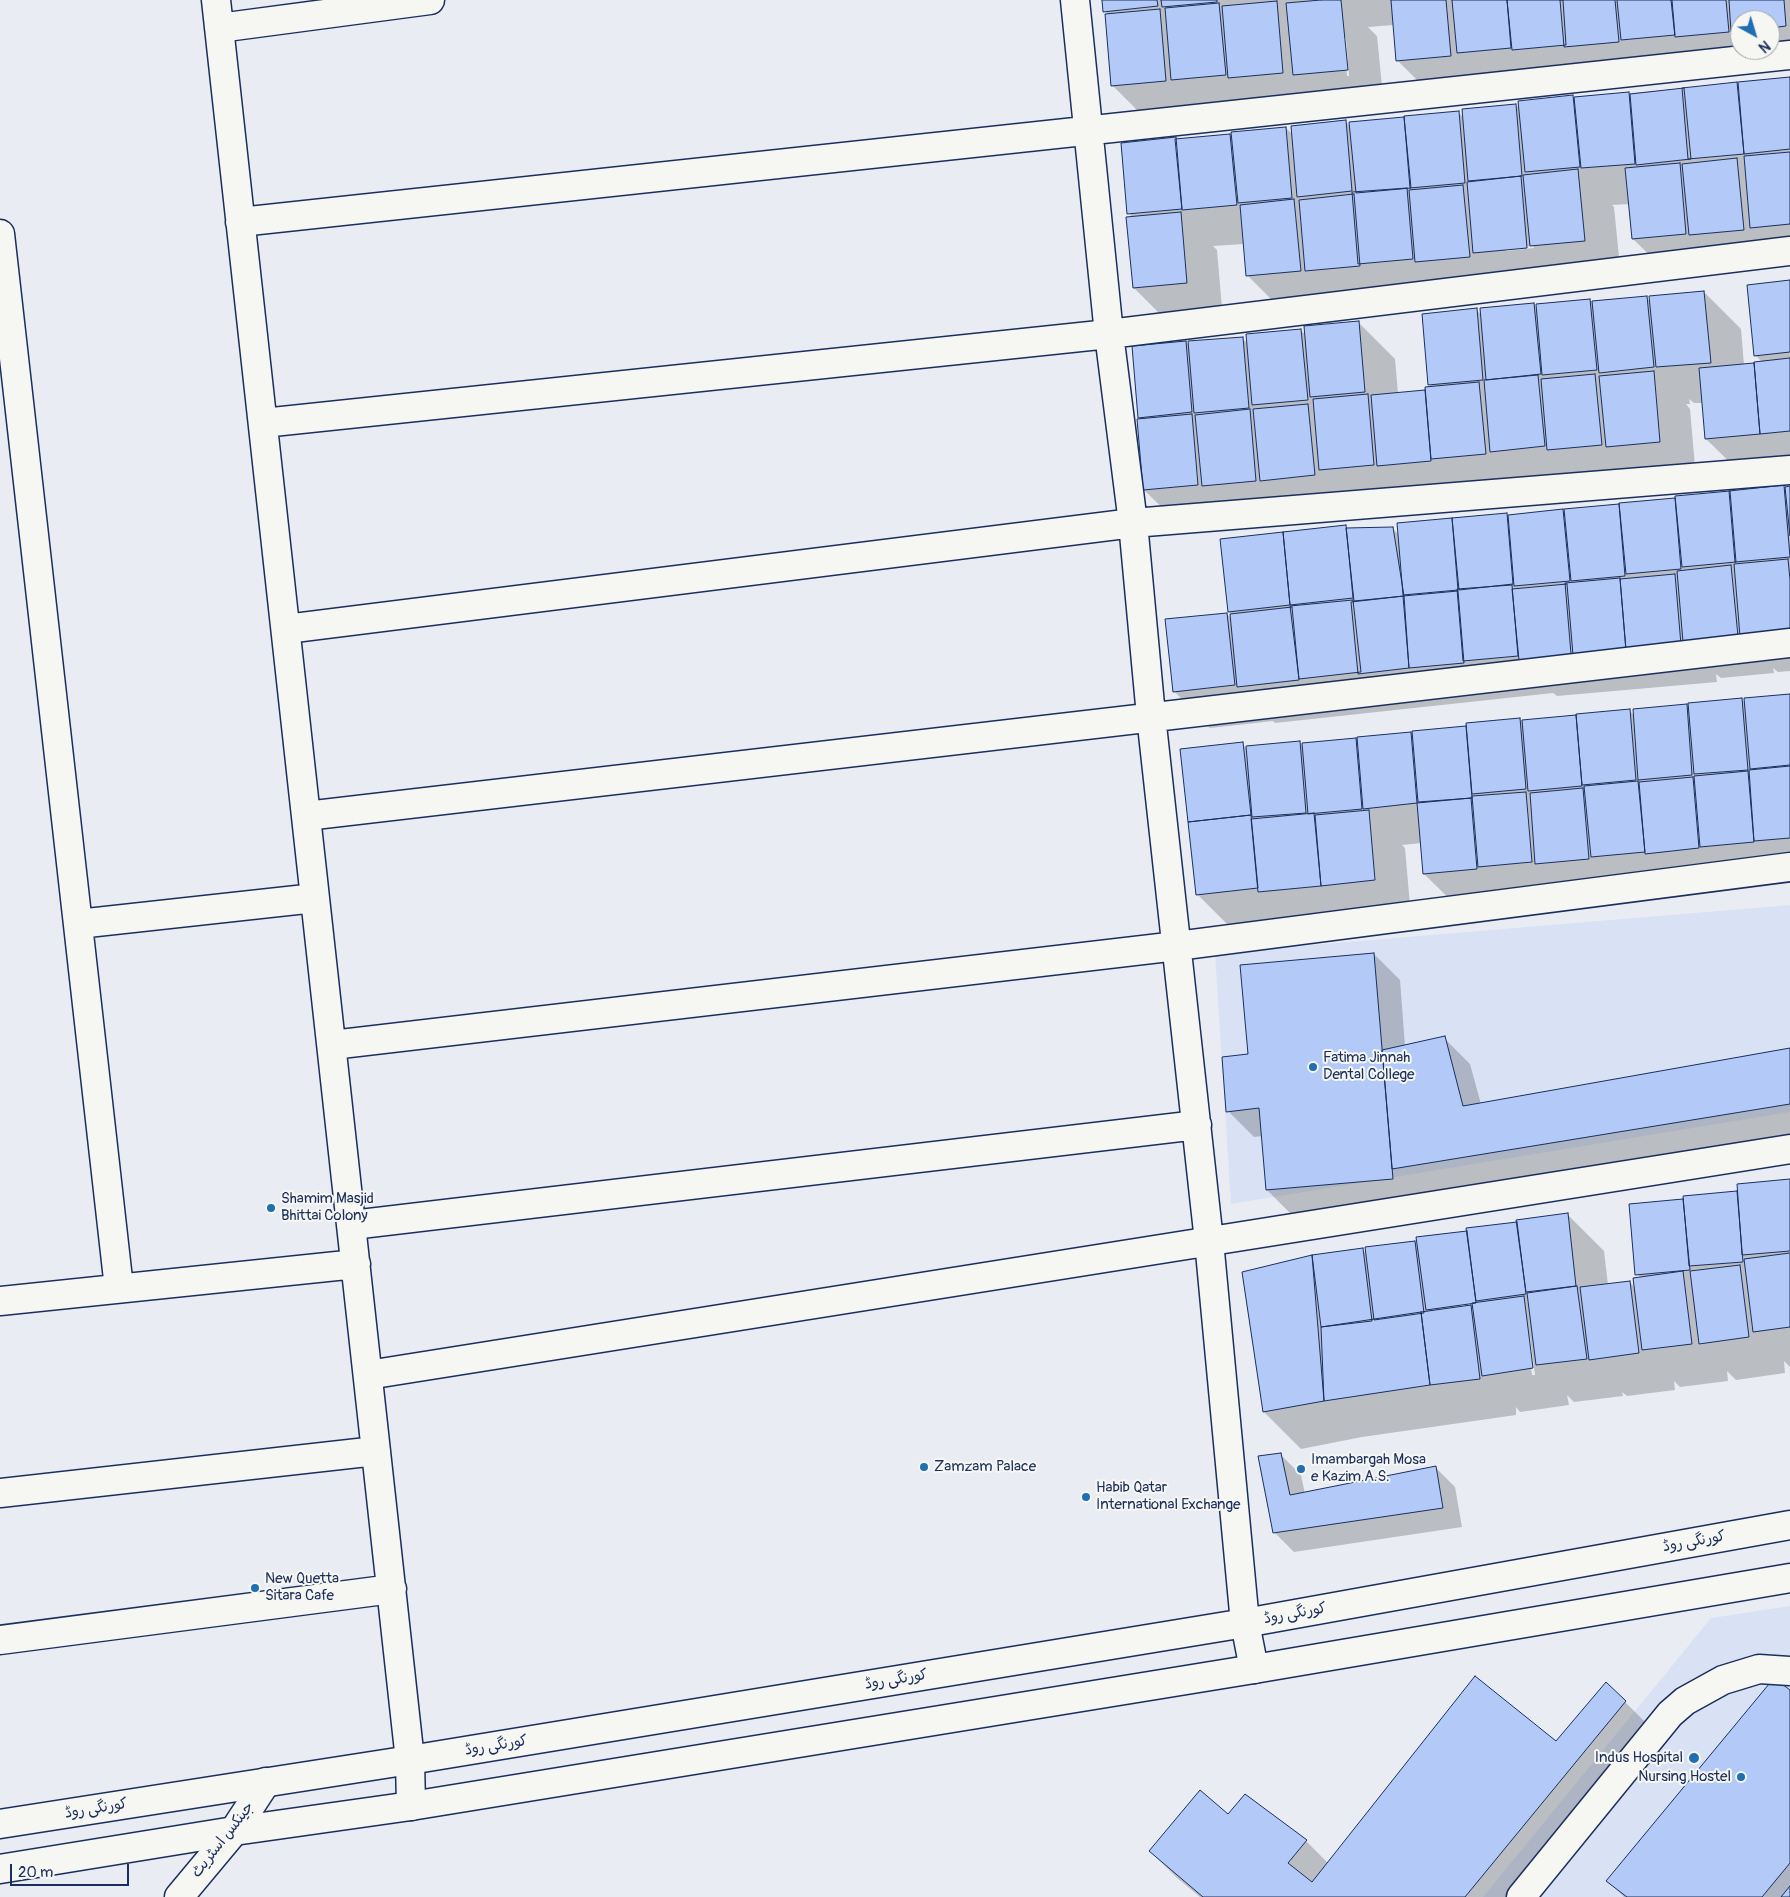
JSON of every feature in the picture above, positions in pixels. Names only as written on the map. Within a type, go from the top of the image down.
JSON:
[{"type":"street","points":[[216,0],[392,1589],[410,1760],[411,1806]]},
{"type":"street","points":[[219,28],[430,0]]},
{"type":"street","points":[[1074,0],[1109,334],[1133,523],[1197,1126],[1244,1623],[1254,1669]]},
{"type":"street","points":[[240,222],[1790,56]]},
{"type":"street","points":[[0,234],[119,1288]]},
{"type":"street","points":[[263,423],[1109,334],[1790,252]]},
{"type":"street","points":[[286,629],[1133,523],[1790,470]]},
{"type":"street","points":[[306,816],[1790,643]]},
{"type":"street","points":[[332,1045],[1177,946],[1790,868]]},
{"type":"street","points":[[78,924],[315,898]]},
{"type":"street","points":[[352,1225],[1197,1126]]},
{"type":"street","points":[[368,1375],[1790,1149]]},
{"type":"street","points":[[0,1301],[356,1264]]},
{"type":"street","points":[[0,1493],[376,1451]]},
{"type":"street","name":"کورنگی روڈ","points":[[0,1824],[410,1760],[1244,1623],[1790,1525]]},
{"type":"street","points":[[0,1869],[234,1831],[411,1806],[1254,1669],[1790,1578]]},
{"type":"street","points":[[0,1640],[392,1589]]},
{"type":"street","points":[[1522,1897],[1670,1714],[1685,1701],[1723,1680],[1759,1670],[1790,1671]]},
{"type":"street","name":"جینکس اسٹریٹ","points":[[179,1897],[234,1831],[266,1782]]},
{"type":"shaded area","points":[[1790,905],[1790,1112],[1231,1204],[1215,953]]},
{"type":"shaded area","name":"Indus Hospital","points":[[1790,1606],[1790,1897],[1483,1897],[1711,1618]]},
{"type":"building","points":[[1102,0],[1157,0],[1158,6],[1103,12]]},
{"type":"building","points":[[1161,0],[1217,0],[1217,2],[1162,7]]},
{"type":"building","points":[[1341,0],[1348,70],[1293,75],[1286,3]]},
{"type":"building","points":[[1391,0],[1446,0],[1451,56],[1396,61]]},
{"type":"building","points":[[1452,0],[1507,0],[1511,48],[1457,53]]},
{"type":"building","points":[[1507,0],[1563,0],[1566,45],[1512,50]]},
{"type":"building","points":[[1560,0],[1615,0],[1619,42],[1564,47]]},
{"type":"building","points":[[1617,0],[1672,0],[1675,35],[1621,40]]},
{"type":"building","points":[[1671,0],[1726,0],[1729,32],[1675,37]]},
{"type":"building","points":[[1729,0],[1784,0],[1786,26],[1780,27],[1780,10],[1730,10],[1730,16]]},
{"type":"building","points":[[1277,1],[1283,73],[1228,78],[1222,6]]},
{"type":"building","points":[[1219,3],[1226,75],[1171,80],[1165,8]]},
{"type":"building","points":[[1160,9],[1166,81],[1111,86],[1105,14]]},
{"type":"building","points":[[1790,77],[1790,149],[1744,154],[1738,82]]},
{"type":"building","points":[[1737,82],[1744,154],[1688,159],[1682,88]]},
{"type":"building","points":[[1684,88],[1691,159],[1636,165],[1630,94]]},
{"type":"building","points":[[1629,92],[1635,164],[1581,168],[1574,97]]},
{"type":"building","points":[[1573,95],[1580,167],[1525,172],[1518,101]]},
{"type":"building","points":[[1516,104],[1522,176],[1468,181],[1462,109]]},
{"type":"building","points":[[1459,111],[1465,183],[1410,188],[1404,116]]},
{"type":"building","points":[[1404,117],[1411,188],[1356,193],[1349,122]]},
{"type":"building","points":[[1346,120],[1352,191],[1297,197],[1291,126]]},
{"type":"building","points":[[1286,127],[1292,198],[1238,203],[1231,132]]},
{"type":"building","points":[[1230,134],[1237,205],[1182,210],[1175,139]]},
{"type":"building","points":[[1176,137],[1182,209],[1127,214],[1121,143]]},
{"type":"building","points":[[1790,152],[1790,224],[1750,228],[1744,156]]},
{"type":"building","points":[[1737,158],[1744,230],[1689,235],[1682,164]]},
{"type":"building","points":[[1680,163],[1686,234],[1632,239],[1625,168]]},
{"type":"building","points":[[1578,169],[1585,241],[1530,246],[1523,175]]},
{"type":"building","points":[[1521,176],[1527,248],[1473,253],[1467,182]]},
{"type":"building","points":[[1463,185],[1470,257],[1415,262],[1409,190]]},
{"type":"building","points":[[1407,188],[1413,259],[1358,264],[1352,192]]},
{"type":"building","points":[[1354,194],[1360,266],[1305,271],[1299,200]]},
{"type":"building","points":[[1294,199],[1301,271],[1246,276],[1240,205]]},
{"type":"building","points":[[1181,212],[1187,283],[1133,288],[1126,217]]},
{"type":"building","points":[[1790,280],[1790,352],[1754,356],[1747,285]]},
{"type":"building","points":[[1704,291],[1711,363],[1656,367],[1649,296]]},
{"type":"building","points":[[1647,296],[1654,367],[1599,373],[1592,301]]},
{"type":"building","points":[[1590,299],[1597,370],[1542,375],[1536,304]]},
{"type":"building","points":[[1534,303],[1541,374],[1486,380],[1480,308]]},
{"type":"building","points":[[1477,308],[1483,380],[1428,385],[1422,314]]},
{"type":"building","points":[[1359,321],[1365,392],[1310,397],[1304,326]]},
{"type":"building","points":[[1301,329],[1308,400],[1252,405],[1246,334]]},
{"type":"building","points":[[1243,337],[1249,408],[1194,413],[1188,341]]},
{"type":"building","points":[[1186,341],[1192,412],[1138,418],[1132,346]]},
{"type":"building","points":[[1790,358],[1790,431],[1760,434],[1754,362]]},
{"type":"building","points":[[1754,363],[1760,434],[1705,439],[1699,368]]},
{"type":"building","points":[[1654,371],[1660,442],[1606,447],[1599,376]]},
{"type":"building","points":[[1595,374],[1602,445],[1547,450],[1541,379]]},
{"type":"building","points":[[1538,375],[1545,446],[1490,452],[1484,380]]},
{"type":"building","points":[[1479,382],[1486,454],[1431,459],[1425,387]]},
{"type":"building","points":[[1425,390],[1431,461],[1377,466],[1371,395]]},
{"type":"building","points":[[1368,394],[1374,465],[1319,470],[1313,399]]},
{"type":"building","points":[[1308,404],[1315,475],[1260,481],[1253,409]]},
{"type":"building","points":[[1250,409],[1256,481],[1202,486],[1195,415]]},
{"type":"building","points":[[1192,414],[1198,485],[1143,490],[1137,419]]},
{"type":"building","points":[[1784,485],[1790,557],[1735,562],[1729,491]]},
{"type":"building","points":[[1790,486],[1790,536],[1785,487]]},
{"type":"building","points":[[1730,491],[1736,562],[1682,567],[1675,496]]},
{"type":"building","points":[[1675,498],[1681,569],[1626,574],[1619,503]]},
{"type":"building","points":[[1619,504],[1625,576],[1571,581],[1564,509]]},
{"type":"building","points":[[1563,509],[1570,581],[1514,586],[1508,515]]},
{"type":"building","points":[[1507,513],[1513,584],[1459,590],[1452,518]]},
{"type":"building","points":[[1452,518],[1458,590],[1403,595],[1397,523]]},
{"type":"building","points":[[1346,525],[1353,598],[1290,605],[1283,532]]},
{"type":"building","points":[[1393,527],[1404,596],[1354,601],[1346,528]]},
{"type":"building","points":[[1283,532],[1290,605],[1228,612],[1220,539]]},
{"type":"building","points":[[1788,559],[1790,631],[1740,636],[1734,564]]},
{"type":"building","points":[[1731,565],[1738,636],[1683,642],[1677,571]]},
{"type":"building","points":[[1675,574],[1681,645],[1626,651],[1620,579]]},
{"type":"building","points":[[1620,578],[1626,650],[1571,654],[1565,583]]},
{"type":"building","points":[[1567,584],[1573,655],[1519,660],[1512,589]]},
{"type":"building","points":[[1512,585],[1518,656],[1463,661],[1457,589]]},
{"type":"building","points":[[1458,591],[1464,663],[1409,668],[1403,596]]},
{"type":"building","points":[[1404,596],[1409,668],[1358,674],[1351,602]]},
{"type":"building","points":[[1353,600],[1361,672],[1299,679],[1290,606]]},
{"type":"building","points":[[1292,607],[1299,680],[1237,687],[1230,614]]},
{"type":"building","points":[[1227,613],[1235,685],[1173,692],[1165,619]]},
{"type":"building","points":[[1790,694],[1790,765],[1750,769],[1744,698]]},
{"type":"building","points":[[1742,698],[1748,770],[1694,774],[1688,703]]},
{"type":"building","points":[[1687,704],[1692,775],[1638,780],[1633,709]]},
{"type":"building","points":[[1630,709],[1636,780],[1582,785],[1576,714]]},
{"type":"building","points":[[1576,715],[1582,786],[1528,791],[1522,720]]},
{"type":"building","points":[[1520,718],[1526,789],[1472,794],[1466,723]]},
{"type":"building","points":[[1466,726],[1472,798],[1418,802],[1412,731]]},
{"type":"building","points":[[1411,732],[1417,803],[1363,809],[1357,737]]},
{"type":"building","points":[[1356,738],[1362,809],[1308,814],[1302,743]]},
{"type":"building","points":[[1300,741],[1306,813],[1252,817],[1246,746]]},
{"type":"building","points":[[1243,742],[1251,815],[1188,822],[1180,749]]},
{"type":"building","points":[[1790,766],[1790,838],[1754,841],[1749,770]]},
{"type":"building","points":[[1748,771],[1754,842],[1700,847],[1694,776]]},
{"type":"building","points":[[1693,777],[1699,848],[1645,854],[1639,782]]},
{"type":"building","points":[[1638,781],[1645,852],[1591,857],[1584,786]]},
{"type":"building","points":[[1583,788],[1589,859],[1535,864],[1530,793]]},
{"type":"building","points":[[1526,792],[1532,862],[1478,867],[1472,796]]},
{"type":"building","points":[[1471,798],[1477,869],[1423,874],[1417,803]]},
{"type":"building","points":[[1369,810],[1375,880],[1321,886],[1315,815]]},
{"type":"building","points":[[1314,813],[1321,886],[1258,892],[1251,819]]},
{"type":"building","points":[[1251,815],[1258,888],[1196,895],[1188,822]]},
{"type":"building","points":[[1374,953],[1393,1179],[1266,1190],[1259,1108],[1226,1112],[1222,1057],[1248,1054],[1240,965]]},
{"type":"building","points":[[1445,1036],[1463,1106],[1790,1048],[1790,1104],[1392,1169],[1382,1050]]},
{"type":"building","points":[[1790,1179],[1790,1251],[1742,1255],[1737,1184]]},
{"type":"building","points":[[1737,1191],[1743,1262],[1689,1266],[1683,1196]]},
{"type":"building","points":[[1683,1199],[1690,1270],[1635,1275],[1629,1204]]},
{"type":"building","points":[[1568,1213],[1576,1286],[1526,1292],[1516,1220]]},
{"type":"building","points":[[1517,1222],[1526,1294],[1476,1301],[1466,1228]]},
{"type":"building","points":[[1467,1231],[1476,1303],[1426,1310],[1416,1237]]},
{"type":"building","points":[[1415,1241],[1424,1313],[1374,1320],[1365,1247]]},
{"type":"building","points":[[1363,1248],[1372,1321],[1321,1327],[1312,1255]]},
{"type":"building","points":[[1790,1253],[1790,1327],[1753,1332],[1744,1259]]},
{"type":"building","points":[[1312,1255],[1324,1401],[1263,1412],[1242,1272]]},
{"type":"building","points":[[1740,1265],[1749,1337],[1699,1344],[1690,1271]]},
{"type":"building","points":[[1683,1271],[1692,1344],[1642,1350],[1633,1278]]},
{"type":"building","points":[[1630,1281],[1639,1353],[1589,1360],[1580,1287]]},
{"type":"building","points":[[1577,1286],[1587,1359],[1536,1365],[1527,1293]]},
{"type":"building","points":[[1524,1296],[1533,1368],[1482,1376],[1472,1303]]},
{"type":"building","points":[[1471,1305],[1480,1379],[1430,1385],[1421,1312]]},
{"type":"building","points":[[1421,1312],[1430,1385],[1324,1401],[1321,1327]]},
{"type":"building","points":[[1281,1453],[1290,1495],[1436,1466],[1443,1508],[1273,1533],[1258,1456]]},
{"type":"building","points":[[1475,1676],[1556,1741],[1606,1682],[1626,1701],[1465,1897],[1203,1897],[1149,1851],[1200,1790],[1228,1814],[1245,1794],[1307,1840],[1288,1863],[1312,1882]]},
{"type":"building","name":"Nursing Hostel","points":[[1774,1678],[1790,1690],[1790,1863],[1762,1897],[1627,1897],[1606,1881]]},
{"type":"building","points":[[1790,1886],[1790,1897],[1781,1897]]},
{"type":"place","name":"Fatima Jinnah Dental College","points":[[1313,1067]]},
{"type":"place","name":"Shamim Masjid Bhittai Colony","points":[[271,1208]]},
{"type":"place","name":"Zamzam Palace","points":[[924,1467]]},
{"type":"place","name":"Imambargah Mosa e Kazim A.S.","points":[[1301,1469]]},
{"type":"place","name":"Habib Qatar International Exchange","points":[[1086,1497]]},
{"type":"place","name":"New Quetta Sitara Cafe","points":[[255,1588]]},
{"type":"place","name":"Indus Hospital","points":[[1694,1758]]},
{"type":"place","name":"Nursing Hostel","points":[[1741,1777]]}]
